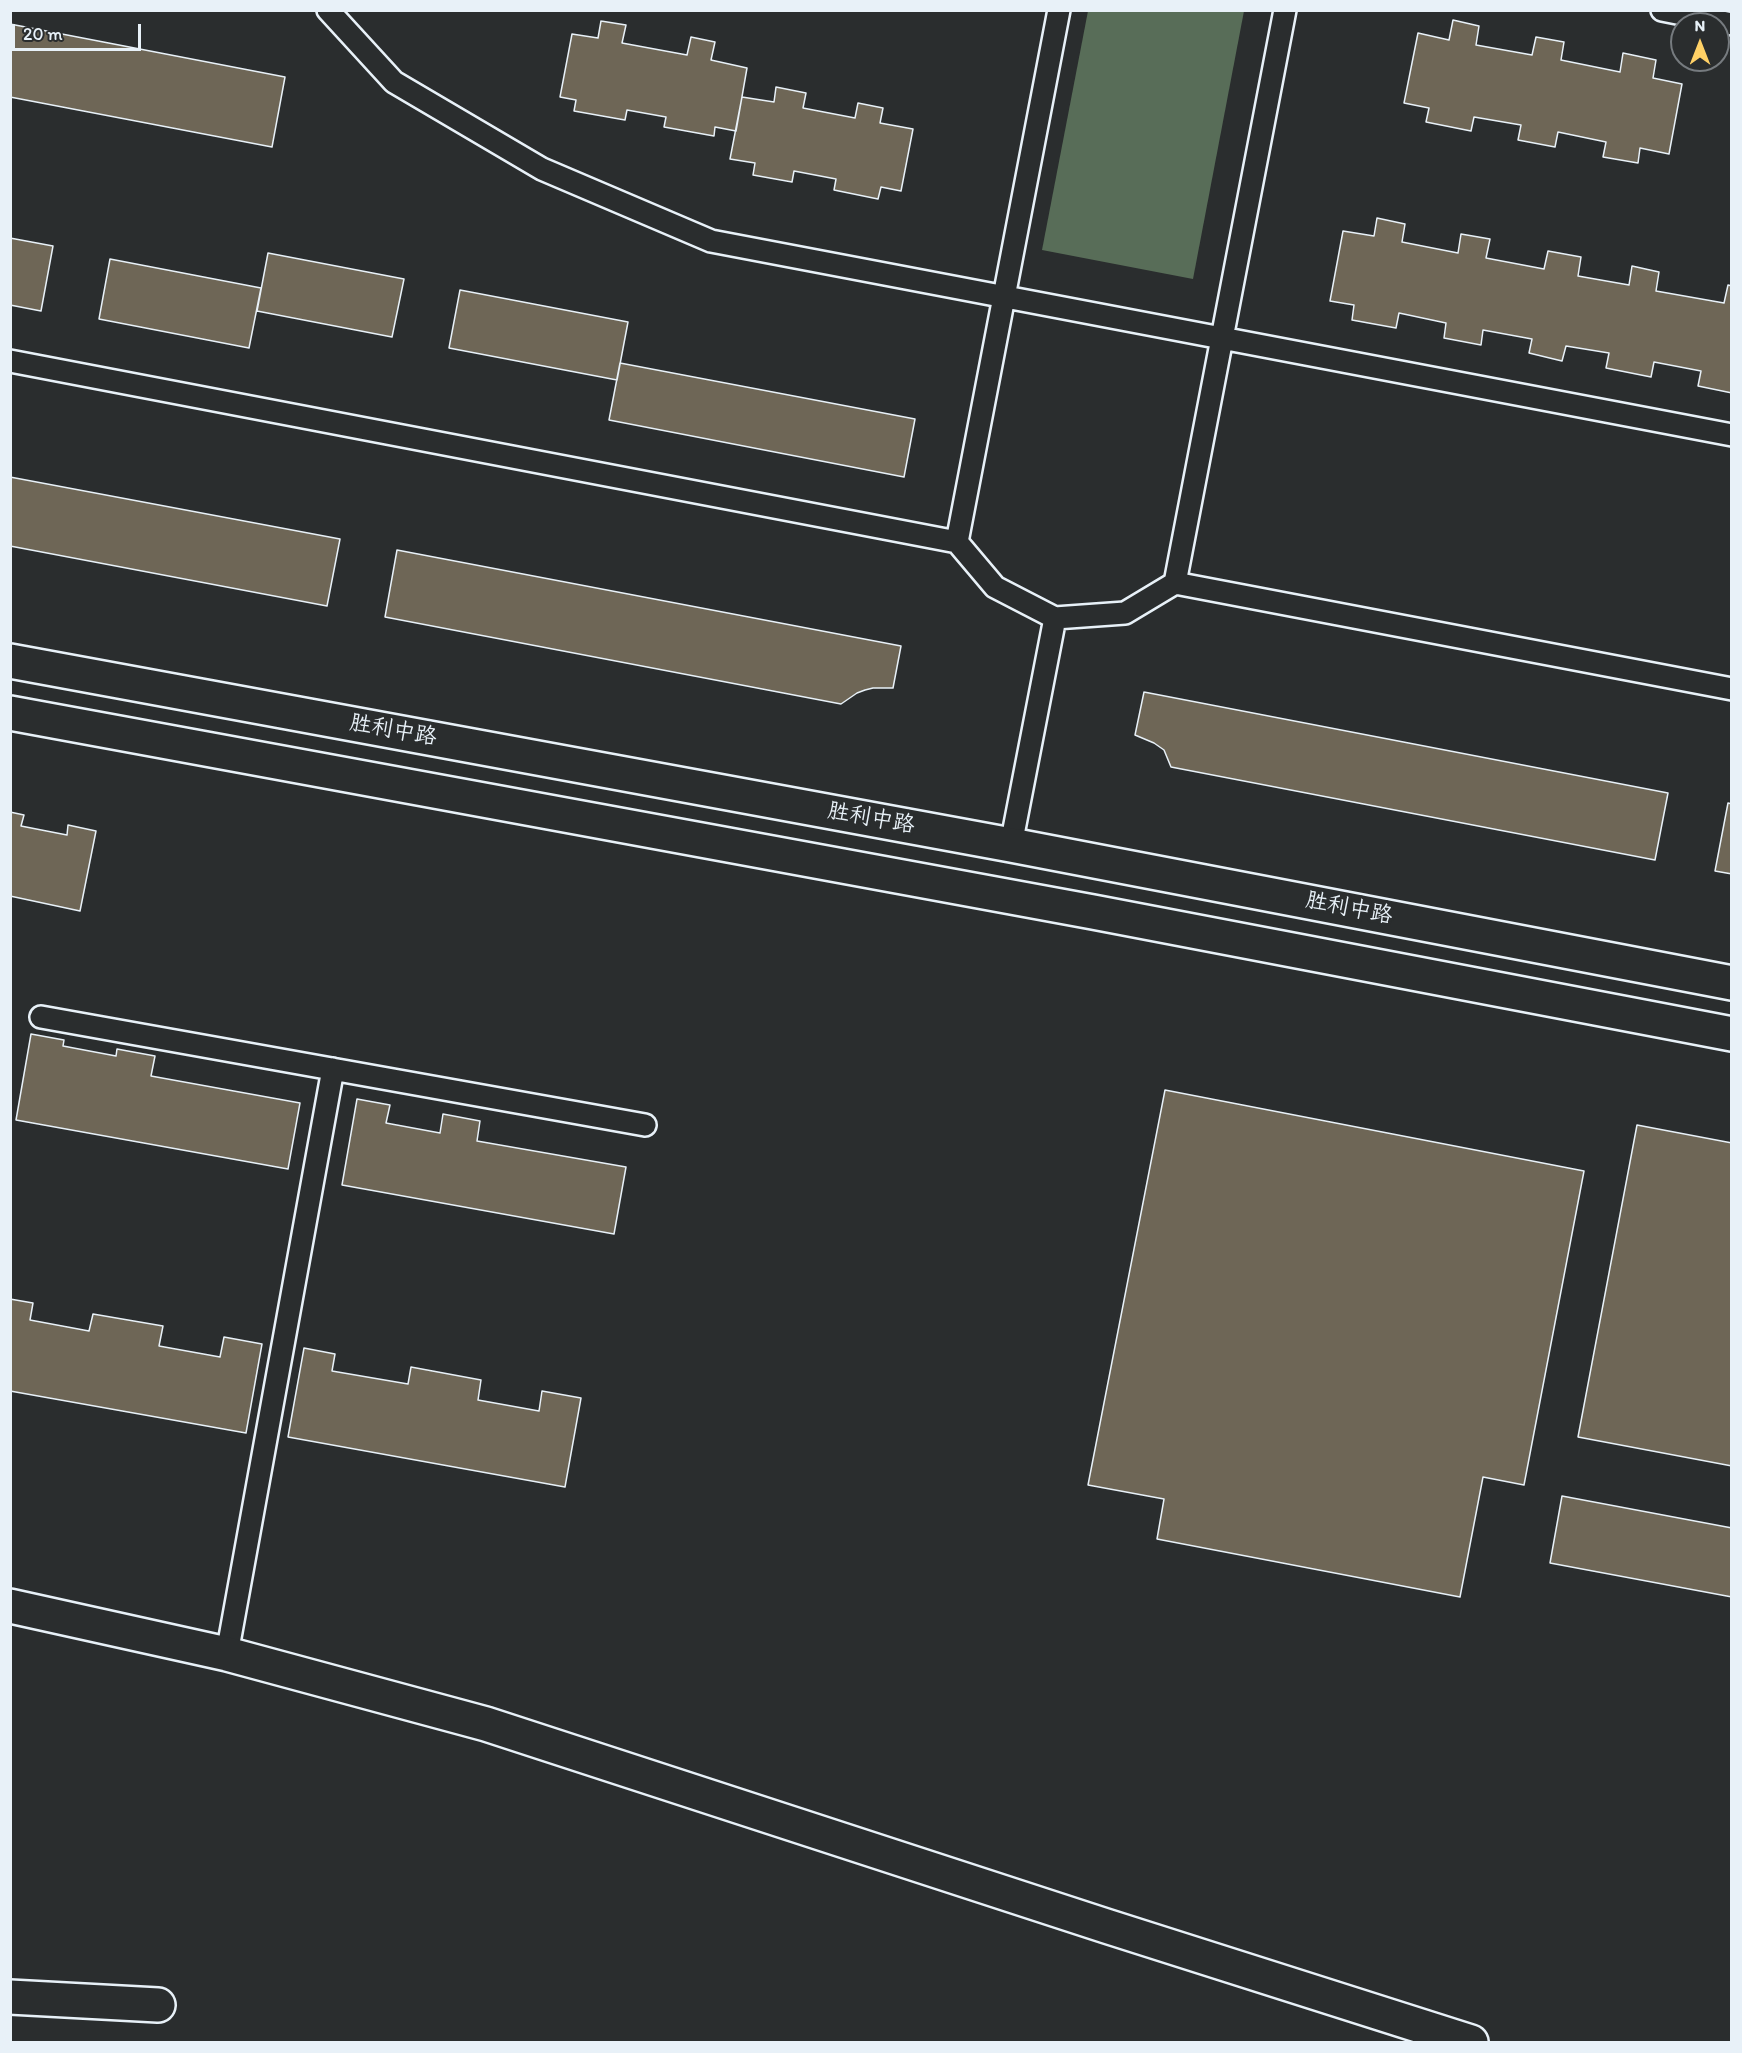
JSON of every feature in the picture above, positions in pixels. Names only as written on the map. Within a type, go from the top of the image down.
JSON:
[{"type":"street","name":"胜利中路","points":[[10,661],[1011,845],[1731,982]]},
{"type":"street","points":[[10,713],[1081,910],[1731,1034]]},
{"type":"street","points":[[10,1606],[227,1654],[486,1724],[1106,1926],[1429,2036],[1471,2043]]},
{"type":"street","points":[[10,1997],[158,2005]]},
{"type":"lane","points":[[328,10],[394,82],[542,170],[711,241],[1731,435]]},
{"type":"lane","points":[[957,542],[1059,10]]},
{"type":"lane","points":[[1175,583],[1285,10]]},
{"type":"lane","points":[[1662,10],[1731,24]]},
{"type":"lane","points":[[10,361],[957,542],[994,587],[1055,618],[1125,613],[1175,583],[1731,689]]},
{"type":"lane","points":[[1011,845],[1055,618]]},
{"type":"lane","points":[[41,1017],[645,1125]]},
{"type":"lane","points":[[227,1654],[333,1069]]},
{"type":"green space","points":[[1088,11],[1244,11],[1193,279],[1042,250]]},
{"type":"building","points":[[1453,20],[1479,26],[1476,45],[1532,55],[1536,37],[1564,42],[1561,60],[1620,72],[1623,53],[1656,60],[1653,78],[1682,84],[1669,154],[1640,148],[1638,163],[1603,157],[1606,142],[1558,132],[1555,147],[1518,140],[1521,125],[1474,117],[1471,131],[1426,122],[1429,108],[1404,103],[1418,33],[1449,40]]},
{"type":"building","points":[[601,21],[626,25],[622,43],[687,55],[691,37],[715,42],[711,60],[747,68],[736,131],[715,127],[714,136],[664,127],[666,117],[627,110],[625,120],[574,111],[576,100],[560,97],[572,34],[598,38]]},
{"type":"building","points":[[10,24],[285,77],[272,147],[10,97]]},
{"type":"building","points":[[776,87],[806,93],[803,108],[855,118],[858,103],[883,108],[880,123],[913,129],[901,191],[881,187],[878,199],[834,190],[836,179],[794,171],[792,182],[753,175],[755,163],[730,159],[742,97],[774,102]]},
{"type":"building","points":[[1377,218],[1405,224],[1402,242],[1458,253],[1461,234],[1490,239],[1486,258],[1544,269],[1548,251],[1581,257],[1578,276],[1629,285],[1632,266],[1659,272],[1656,291],[1724,303],[1728,285],[1732,286],[1732,393],[1698,386],[1701,371],[1654,362],[1651,377],[1606,368],[1609,353],[1566,346],[1562,361],[1529,353],[1532,339],[1483,330],[1481,345],[1444,338],[1446,323],[1399,313],[1396,328],[1352,320],[1354,305],[1330,301],[1343,231],[1374,236]]},
{"type":"building","points":[[10,238],[53,246],[41,311],[10,305]]},
{"type":"building","points":[[268,253],[404,279],[392,337],[257,311]]},
{"type":"building","points":[[110,259],[261,288],[249,348],[99,319]]},
{"type":"building","points":[[460,290],[628,322],[617,380],[449,348]]},
{"type":"building","points":[[620,363],[915,419],[904,477],[609,420]]},
{"type":"building","points":[[10,477],[340,539],[327,606],[10,546]]},
{"type":"building","points":[[397,550],[901,646],[893,688],[865,690],[841,704],[385,617]]},
{"type":"building","points":[[1144,692],[1668,793],[1655,860],[1171,767],[1164,750],[1135,735]]},
{"type":"building","points":[[1728,803],[1732,804],[1732,874],[1715,871]]},
{"type":"building","points":[[10,812],[24,815],[21,826],[67,835],[68,825],[96,831],[80,911],[10,896]]},
{"type":"building","points":[[31,1034],[64,1040],[63,1046],[116,1056],[117,1049],[155,1056],[151,1076],[300,1103],[288,1169],[16,1120]]},
{"type":"building","points":[[1165,1090],[1584,1171],[1524,1485],[1483,1477],[1460,1597],[1157,1539],[1164,1499],[1088,1485]]},
{"type":"building","points":[[357,1099],[390,1105],[386,1123],[440,1133],[443,1114],[480,1121],[477,1141],[626,1167],[614,1234],[342,1185]]},
{"type":"building","points":[[1637,1125],[1732,1143],[1732,1466],[1578,1437]]},
{"type":"building","points":[[10,1299],[33,1303],[30,1320],[89,1331],[93,1314],[163,1326],[159,1346],[220,1357],[224,1337],[262,1344],[246,1433],[10,1391]]},
{"type":"building","points":[[304,1348],[335,1354],[332,1371],[408,1384],[411,1367],[481,1380],[478,1400],[539,1411],[542,1391],[581,1398],[565,1487],[288,1437]]},
{"type":"building","points":[[1562,1496],[1732,1528],[1732,1597],[1550,1563]]}]
